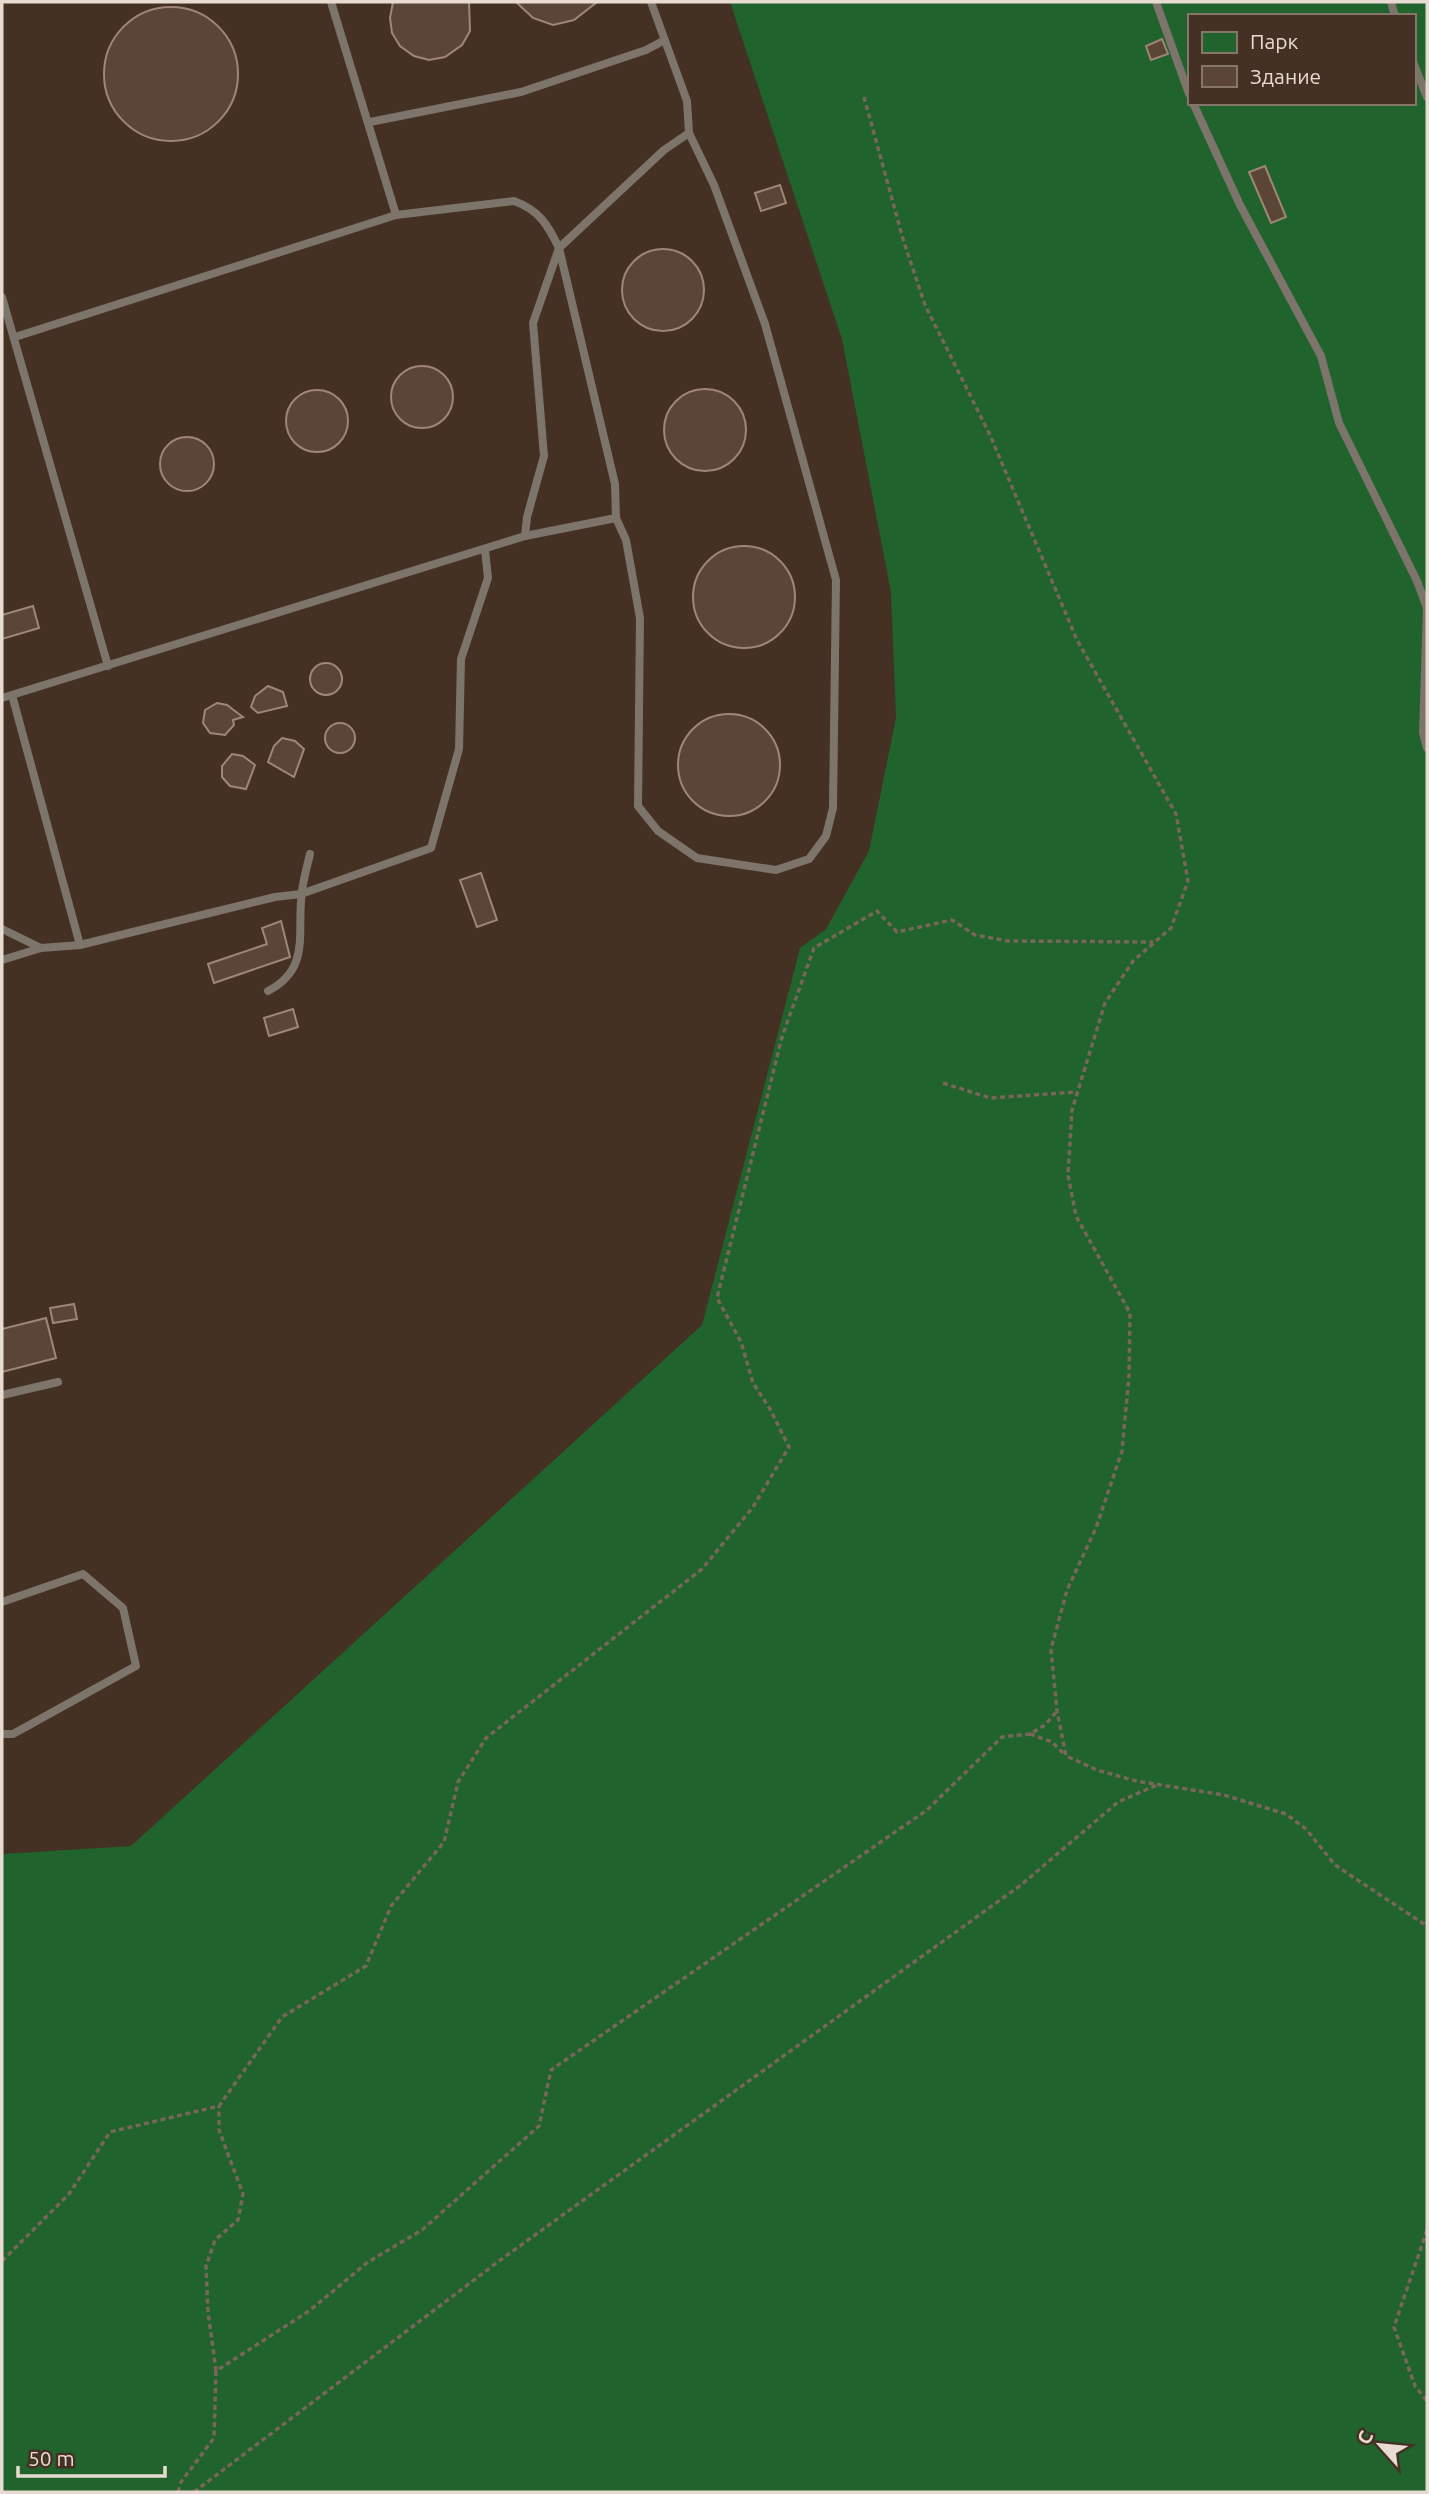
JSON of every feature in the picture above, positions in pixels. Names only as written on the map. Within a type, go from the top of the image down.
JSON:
[{"type":"lane","points":[[331,2],[370,122],[396,215]]},
{"type":"lane","points":[[15,337],[396,215],[514,201],[529,207],[547,223],[559,248],[615,484],[616,518],[626,540],[640,618],[638,806],[658,831],[697,858],[776,870],[809,859],[825,836],[834,808],[836,580],[765,324],[714,185],[689,133],[687,102],[651,2]]},
{"type":"lane","points":[[1156,2],[1188,91]]},
{"type":"lane","points":[[370,122],[521,92],[646,50],[663,41]]},
{"type":"lane","points":[[1415,67],[1427,97]]},
{"type":"lane","points":[[1195,105],[1240,205],[1321,356],[1339,423],[1417,581],[1427,608],[1423,733],[1427,748]]},
{"type":"lane","points":[[525,536],[527,517],[544,456],[533,323],[559,248],[663,150],[689,133]]},
{"type":"lane","points":[[2,297],[108,666]]},
{"type":"lane","points":[[2,698],[525,536],[616,518]]},
{"type":"lane","points":[[2,960],[41,948],[80,945],[275,897],[301,894],[430,848],[459,748],[461,659],[488,578],[485,550]]},
{"type":"lane","points":[[12,695],[80,945]]},
{"type":"lane","points":[[268,991],[281,984],[301,955],[301,894],[310,854]]},
{"type":"lane","points":[[2,929],[41,948]]},
{"type":"lane","points":[[2,1395],[58,1382]]},
{"type":"lane","points":[[2,1602],[83,1574],[123,1608],[136,1667],[13,1734],[2,1734]]},
{"type":"path","points":[[864,97],[903,239],[925,305],[990,435],[1077,640],[1176,814],[1188,881],[1171,928],[1133,961],[1105,1003],[1072,1111],[1068,1175],[1076,1216],[1130,1313],[1129,1376],[1122,1451],[1096,1528],[1067,1590],[1051,1649],[1057,1711],[1066,1756]]},
{"type":"path","points":[[178,2492],[181,2482],[214,2438],[216,2371],[208,2312],[206,2266],[215,2239],[238,2220],[243,2194],[219,2130],[219,2106],[282,2017],[366,1966],[391,1906],[444,1842],[458,1782],[486,1738],[702,1569],[753,1507],[789,1447],[770,1409],[753,1384],[741,1342],[717,1298],[782,1037],[814,948],[877,911],[897,932],[952,920],[975,935],[1009,941],[1155,942]]},
{"type":"path","points":[[943,1083],[989,1098],[1077,1092]]},
{"type":"path","points":[[216,2371],[309,2311],[368,2262],[422,2230],[539,2126],[551,2070],[927,1810],[1002,1737],[1030,1734],[1045,1725],[1057,1711]]},
{"type":"path","points":[[1030,1734],[1052,1742],[1066,1756],[1097,1770],[1136,1782],[1163,1783],[1256,1803],[1286,1814],[1306,1829],[1335,1865],[1427,1926]]},
{"type":"path","points":[[194,2492],[503,2258],[1021,1885],[1118,1802],[1163,1783]]},
{"type":"path","points":[[2,2261],[69,2194],[110,2132],[219,2106]]},
{"type":"path","points":[[1427,2230],[1394,2327],[1415,2386],[1427,2400]]},
{"type":"green space","points":[[730,2],[1427,2],[1427,2492],[2,2492],[2,1854],[131,1846],[702,1325],[800,948],[826,929],[869,851],[896,718],[891,592],[842,339]]},
{"type":"building","points":[[393,2],[469,2],[470,31],[462,45],[445,57],[429,60],[414,56],[400,46],[392,33],[390,18]]},
{"type":"building","points":[[516,2],[597,2],[574,20],[553,25],[533,18]]},
{"type":"building","points":[[171,7],[196,13],[218,27],[232,49],[238,74],[232,99],[218,121],[196,135],[171,141],[146,135],[124,121],[110,99],[104,74],[110,49],[124,27],[146,13]]},
{"type":"building","points":[[1162,39],[1168,54],[1151,60],[1146,46]]},
{"type":"building","points":[[1265,166],[1286,217],[1271,223],[1249,172]]},
{"type":"building","points":[[780,185],[786,203],[761,211],[755,193]]},
{"type":"building","points":[[663,249],[679,252],[692,261],[701,274],[704,290],[701,306],[692,319],[679,328],[663,331],[647,328],[634,319],[625,306],[622,290],[625,274],[634,261],[647,252]]},
{"type":"building","points":[[422,366],[444,375],[453,397],[444,419],[422,428],[400,419],[391,397],[400,375]]},
{"type":"building","points":[[705,389],[721,392],[734,401],[743,414],[746,430],[743,446],[734,459],[721,468],[705,471],[689,468],[676,459],[667,446],[664,430],[667,414],[676,401],[689,392]]},
{"type":"building","points":[[317,390],[339,399],[348,421],[339,443],[317,452],[295,443],[286,421],[295,399]]},
{"type":"building","points":[[187,437],[206,445],[214,464],[206,483],[187,491],[168,483],[160,464],[168,445]]},
{"type":"building","points":[[744,546],[763,550],[780,561],[791,578],[795,597],[791,616],[780,633],[763,644],[744,648],[725,644],[708,633],[697,616],[693,597],[697,578],[708,561],[725,550]]},
{"type":"building","points":[[33,606],[39,628],[2,639],[2,615]]},
{"type":"building","points":[[326,663],[338,667],[342,679],[338,691],[326,695],[314,691],[310,679],[314,667]]},
{"type":"building","points":[[268,686],[283,692],[287,706],[258,713],[251,707],[255,696]]},
{"type":"building","points":[[217,703],[227,705],[243,717],[233,720],[234,725],[225,735],[210,733],[203,723],[205,710]]},
{"type":"building","points":[[729,714],[748,718],[765,729],[776,746],[780,765],[776,784],[765,801],[748,812],[729,816],[710,812],[693,801],[682,784],[678,765],[682,746],[693,729],[710,718]]},
{"type":"building","points":[[340,723],[351,727],[355,738],[351,749],[340,753],[329,749],[325,738],[329,727]]},
{"type":"building","points":[[282,738],[295,741],[304,749],[294,777],[268,762],[274,746]]},
{"type":"building","points":[[232,754],[243,756],[255,765],[246,789],[230,786],[222,777],[222,766]]},
{"type":"building","points":[[481,873],[497,920],[477,927],[460,880]]},
{"type":"building","points":[[281,921],[290,957],[214,983],[208,964],[267,944],[262,928]]},
{"type":"building","points":[[293,1009],[298,1027],[269,1036],[264,1018]]},
{"type":"building","points":[[74,1304],[77,1319],[53,1323],[50,1308]]},
{"type":"building","points":[[46,1318],[56,1358],[2,1372],[2,1329]]}]
